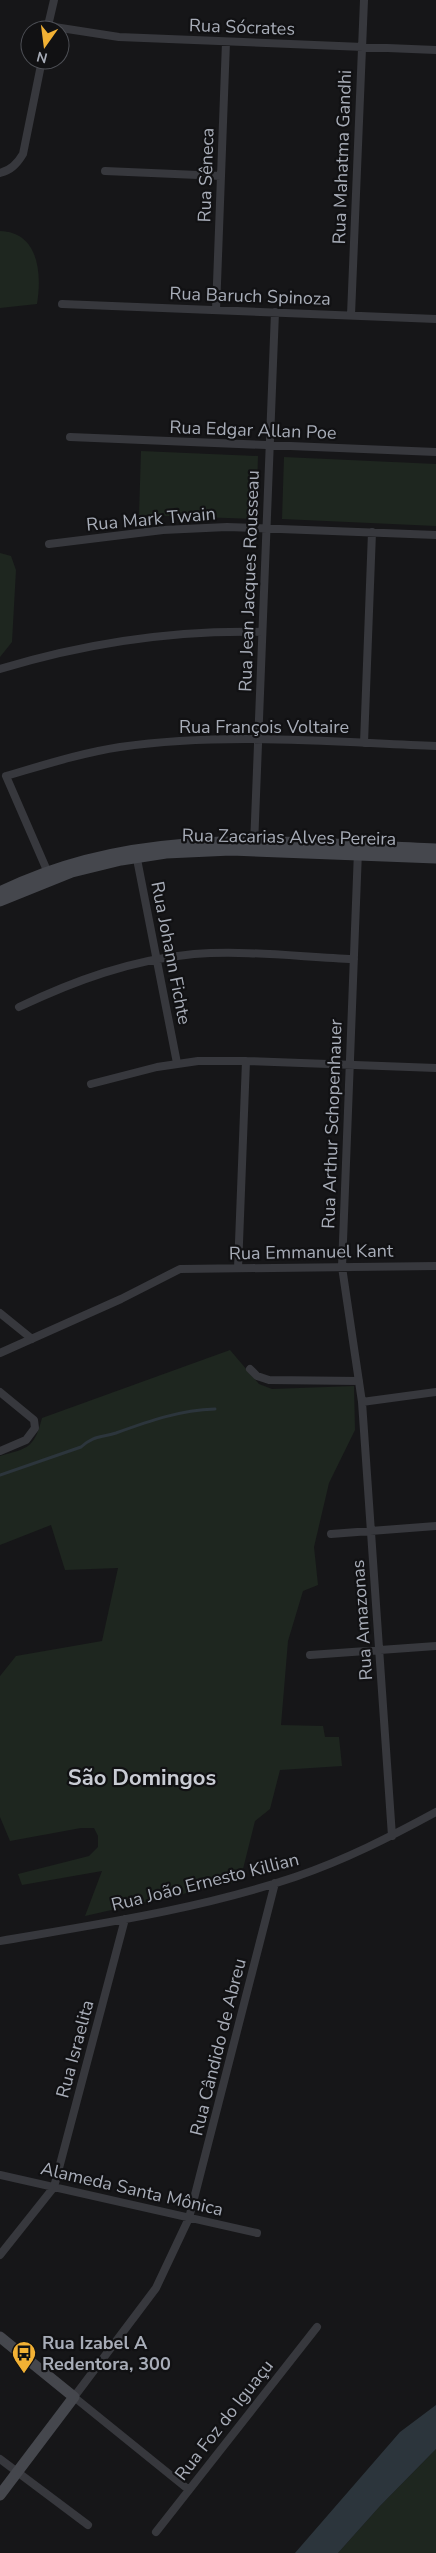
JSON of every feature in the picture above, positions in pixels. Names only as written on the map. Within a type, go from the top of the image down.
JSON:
[{"type":"street","points":[[50,20],[54,0]]},
{"type":"street","name":"Rua Mahatma Gandhi","points":[[351,315],[364,0]]},
{"type":"street","name":"Rua Sócrates","points":[[70,31],[108,37],[436,50]]},
{"type":"street","name":"Rua Sêneca","points":[[216,310],[226,42]]},
{"type":"street","points":[[0,173],[8,171],[18,163],[25,149],[40,70]]},
{"type":"street","points":[[105,171],[221,176]]},
{"type":"street","name":"Rua Baruch Spinoza","points":[[62,304],[436,319]]},
{"type":"street","name":"Rua Jean Jacques Rousseau","points":[[254,846],[275,312]]},
{"type":"street","name":"Rua Edgar Allan Poe","points":[[70,437],[436,452]]},
{"type":"street","name":"Rua Mark Twain","points":[[49,544],[162,530],[266,528],[436,535]]},
{"type":"street","points":[[364,743],[372,532]]},
{"type":"street","points":[[0,669],[61,652],[129,639],[205,633],[262,632]]},
{"type":"street","name":"Rua François Voltaire","points":[[49,875],[6,776],[88,753],[201,739],[258,739],[436,746]]},
{"type":"street","name":"Rua Zacarias Alves Pereira","points":[[0,892],[49,875],[92,866],[136,853],[254,846],[358,850],[436,849]]},
{"type":"street","name":"Rua Zacarias Alves Pereira","points":[[358,850],[436,858]]},
{"type":"street","name":"Rua Arthur Schopenhauer","points":[[358,850],[342,1267],[362,1402]]},
{"type":"street","name":"Rua Johann Fichte","points":[[136,853],[178,1063]]},
{"type":"street","name":"Rua Zacarias Alves Pereira","points":[[0,901],[49,875]]},
{"type":"street","points":[[20,1007],[95,974],[157,959],[217,954],[354,959]]},
{"type":"street","points":[[238,1268],[246,1061]]},
{"type":"street","points":[[91,1084],[178,1063],[246,1061],[436,1068]]},
{"type":"street","name":"Rua Emmanuel Kant","points":[[32,1340],[140,1291],[173,1272],[187,1268],[436,1266]]},
{"type":"street","points":[[0,1313],[32,1340],[0,1353]]},
{"type":"street","points":[[250,1369],[257,1376],[269,1380],[359,1381]]},
{"type":"street","points":[[0,1392],[34,1420],[35,1428],[26,1440],[0,1451]]},
{"type":"street","points":[[362,1402],[436,1392]]},
{"type":"street","name":"Rua Amazonas","points":[[362,1402],[392,1836]]},
{"type":"street","points":[[331,1534],[436,1526]]},
{"type":"street","points":[[310,1655],[436,1646]]},
{"type":"street","name":"Rua João Ernesto Killian","points":[[0,1941],[125,1919],[275,1883],[332,1863],[392,1836],[436,1812]]},
{"type":"street","name":"Rua Cândido de Abreu","points":[[74,2397],[156,2288],[189,2218],[275,1883]]},
{"type":"street","name":"Rua Israelita","points":[[54,2187],[125,1919]]},
{"type":"street","name":"Alameda Santa Mônica","points":[[0,2175],[257,2233]]},
{"type":"street","points":[[0,2255],[54,2187]]},
{"type":"street","name":"Rua Foz do Iguaçu","points":[[156,2532],[317,2327]]},
{"type":"street","points":[[0,2337],[188,2490]]},
{"type":"street","points":[[0,2494],[74,2397]]},
{"type":"street","points":[[0,2459],[88,2525]]},
{"type":"shaded area","points":[[0,231],[13,233],[23,239],[30,247],[38,268],[37,304],[0,308]]},
{"type":"shaded area","points":[[141,451],[258,456],[256,519],[139,515]]},
{"type":"shaded area","points":[[284,457],[436,464],[436,526],[282,519]]},
{"type":"shaded area","points":[[0,553],[11,556],[16,570],[12,642],[0,657]]},
{"type":"shaded area","points":[[230,1350],[259,1384],[272,1389],[354,1386],[355,1430],[329,1483],[314,1547],[318,1585],[303,1591],[288,1641],[281,1725],[323,1726],[325,1737],[339,1737],[342,1766],[280,1770],[270,1809],[255,1821],[240,1881],[85,1916],[102,1871],[22,1885],[18,1874],[89,1856],[98,1847],[98,1836],[94,1828],[81,1828],[10,1841],[0,1817],[0,1676],[16,1656],[102,1641],[118,1568],[65,1570],[51,1525],[0,1545],[0,1456],[18,1451],[29,1445],[36,1435],[42,1418]]},
{"type":"shaded area","points":[[436,2405],[436,2449],[380,2506],[338,2553],[295,2553],[400,2432]]},
{"type":"shaded area","points":[[436,2449],[436,2553],[338,2553],[380,2506]]},
{"type":"waterway","points":[[0,1475],[81,1447],[94,1439],[153,1420],[189,1411],[215,1409]]},
{"type":"place","name":"Rua Izabel A Redentora, 300","points":[[24,2374]]},
{"type":"district","name":"São Domingos","points":[[142,1778]]}]
